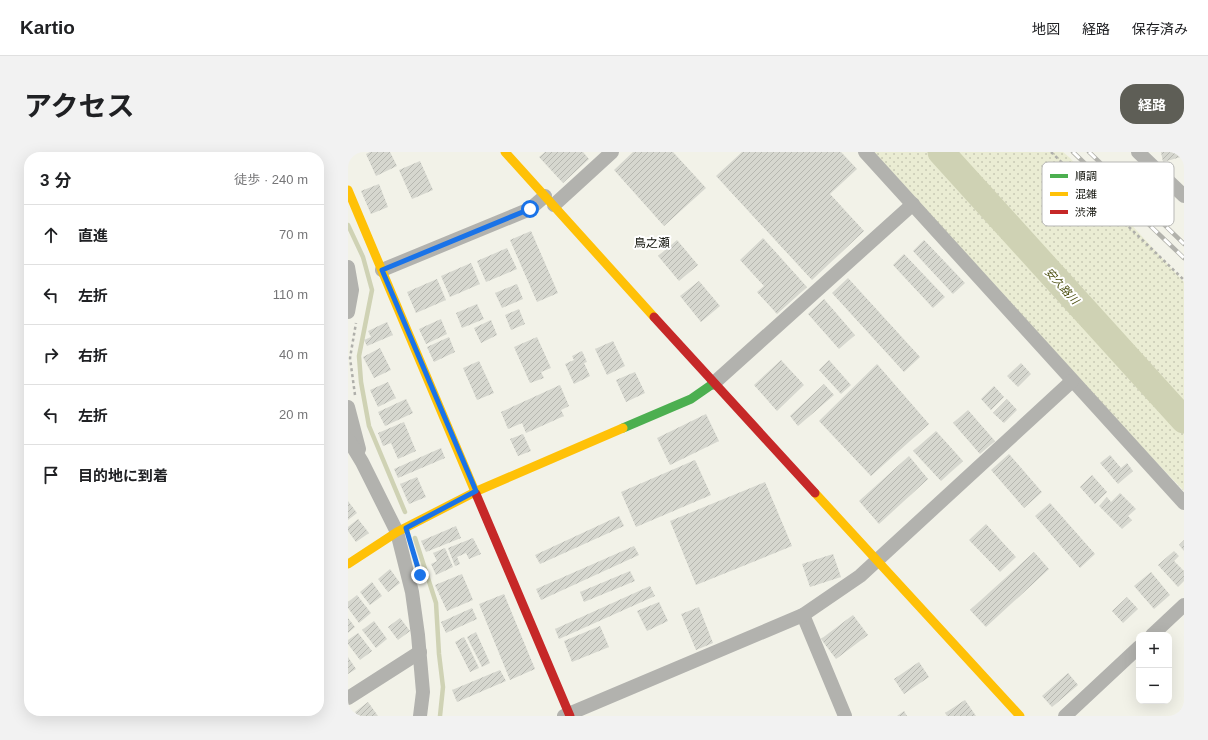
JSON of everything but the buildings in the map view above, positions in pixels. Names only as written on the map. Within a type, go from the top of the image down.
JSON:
[{"type":"street","points":[[505,152],[714,383],[1020,716]]},
{"type":"street","points":[[382,270],[550,200],[612,152]]},
{"type":"street","points":[[865,152],[1072,381],[1184,502]]},
{"type":"street","points":[[1138,152],[1148,162]]},
{"type":"street","points":[[1174,186],[1184,196]]},
{"type":"street","points":[[348,190],[476,491],[568,715],[803,615],[860,576],[1072,381]]},
{"type":"street","points":[[348,564],[397,532],[476,491],[692,399],[714,383],[913,204]]},
{"type":"street","points":[[348,267],[352,290],[352,316]]},
{"type":"street","points":[[352,402],[362,462]]},
{"type":"street","points":[[348,439],[362,462],[397,532],[412,592],[420,652],[423,692],[420,716]]},
{"type":"street","points":[[1155,632],[1184,605]]},
{"type":"street","points":[[803,615],[845,716]]},
{"type":"street","points":[[1065,716],[1136,650]]},
{"type":"street","points":[[348,698],[420,652]]},
{"type":"path","points":[[1051,152],[1061,162]]},
{"type":"path","points":[[1128,226],[1184,280]]},
{"type":"path","points":[[352,316],[350,358],[352,402]]},
{"type":"green space","points":[[868,152],[1063,152],[1070,158],[1074,162],[1042,162],[1042,226],[1133,226],[1184,282],[1184,491],[1058,360]]},
{"type":"waterway","name":"安久路川","points":[[941,152],[1184,420]]},
{"type":"waterway","points":[[348,225],[363,257],[372,290],[359,356],[361,382],[369,426],[405,512]]},
{"type":"waterway","points":[[415,538],[436,603],[439,654],[443,687],[440,716]]},
{"type":"railway","points":[[1073,152],[1083,162]]},
{"type":"railway","points":[[1089,152],[1099,162]]},
{"type":"railway","points":[[1150,226],[1184,258]]},
{"type":"railway","points":[[1165,226],[1184,244]]},
{"type":"traffic: fast","points":[[623,428],[691,399],[714,383]]},
{"type":"traffic: slow","points":[[505,152],[654,317]]},
{"type":"traffic: slow","points":[[348,190],[476,494]]},
{"type":"traffic: slow","points":[[348,564],[397,532],[477,491],[623,428]]},
{"type":"traffic: slow","points":[[815,493],[1020,716]]},
{"type":"traffic: jam","points":[[654,317],[815,493]]},
{"type":"traffic: jam","points":[[476,494],[570,716]]},
{"type":"district","name":"鳥之瀬","points":[[652,243]]},
{"type":"route","points":[[420,575],[406,528],[476,491],[382,270],[530,209]]}]
